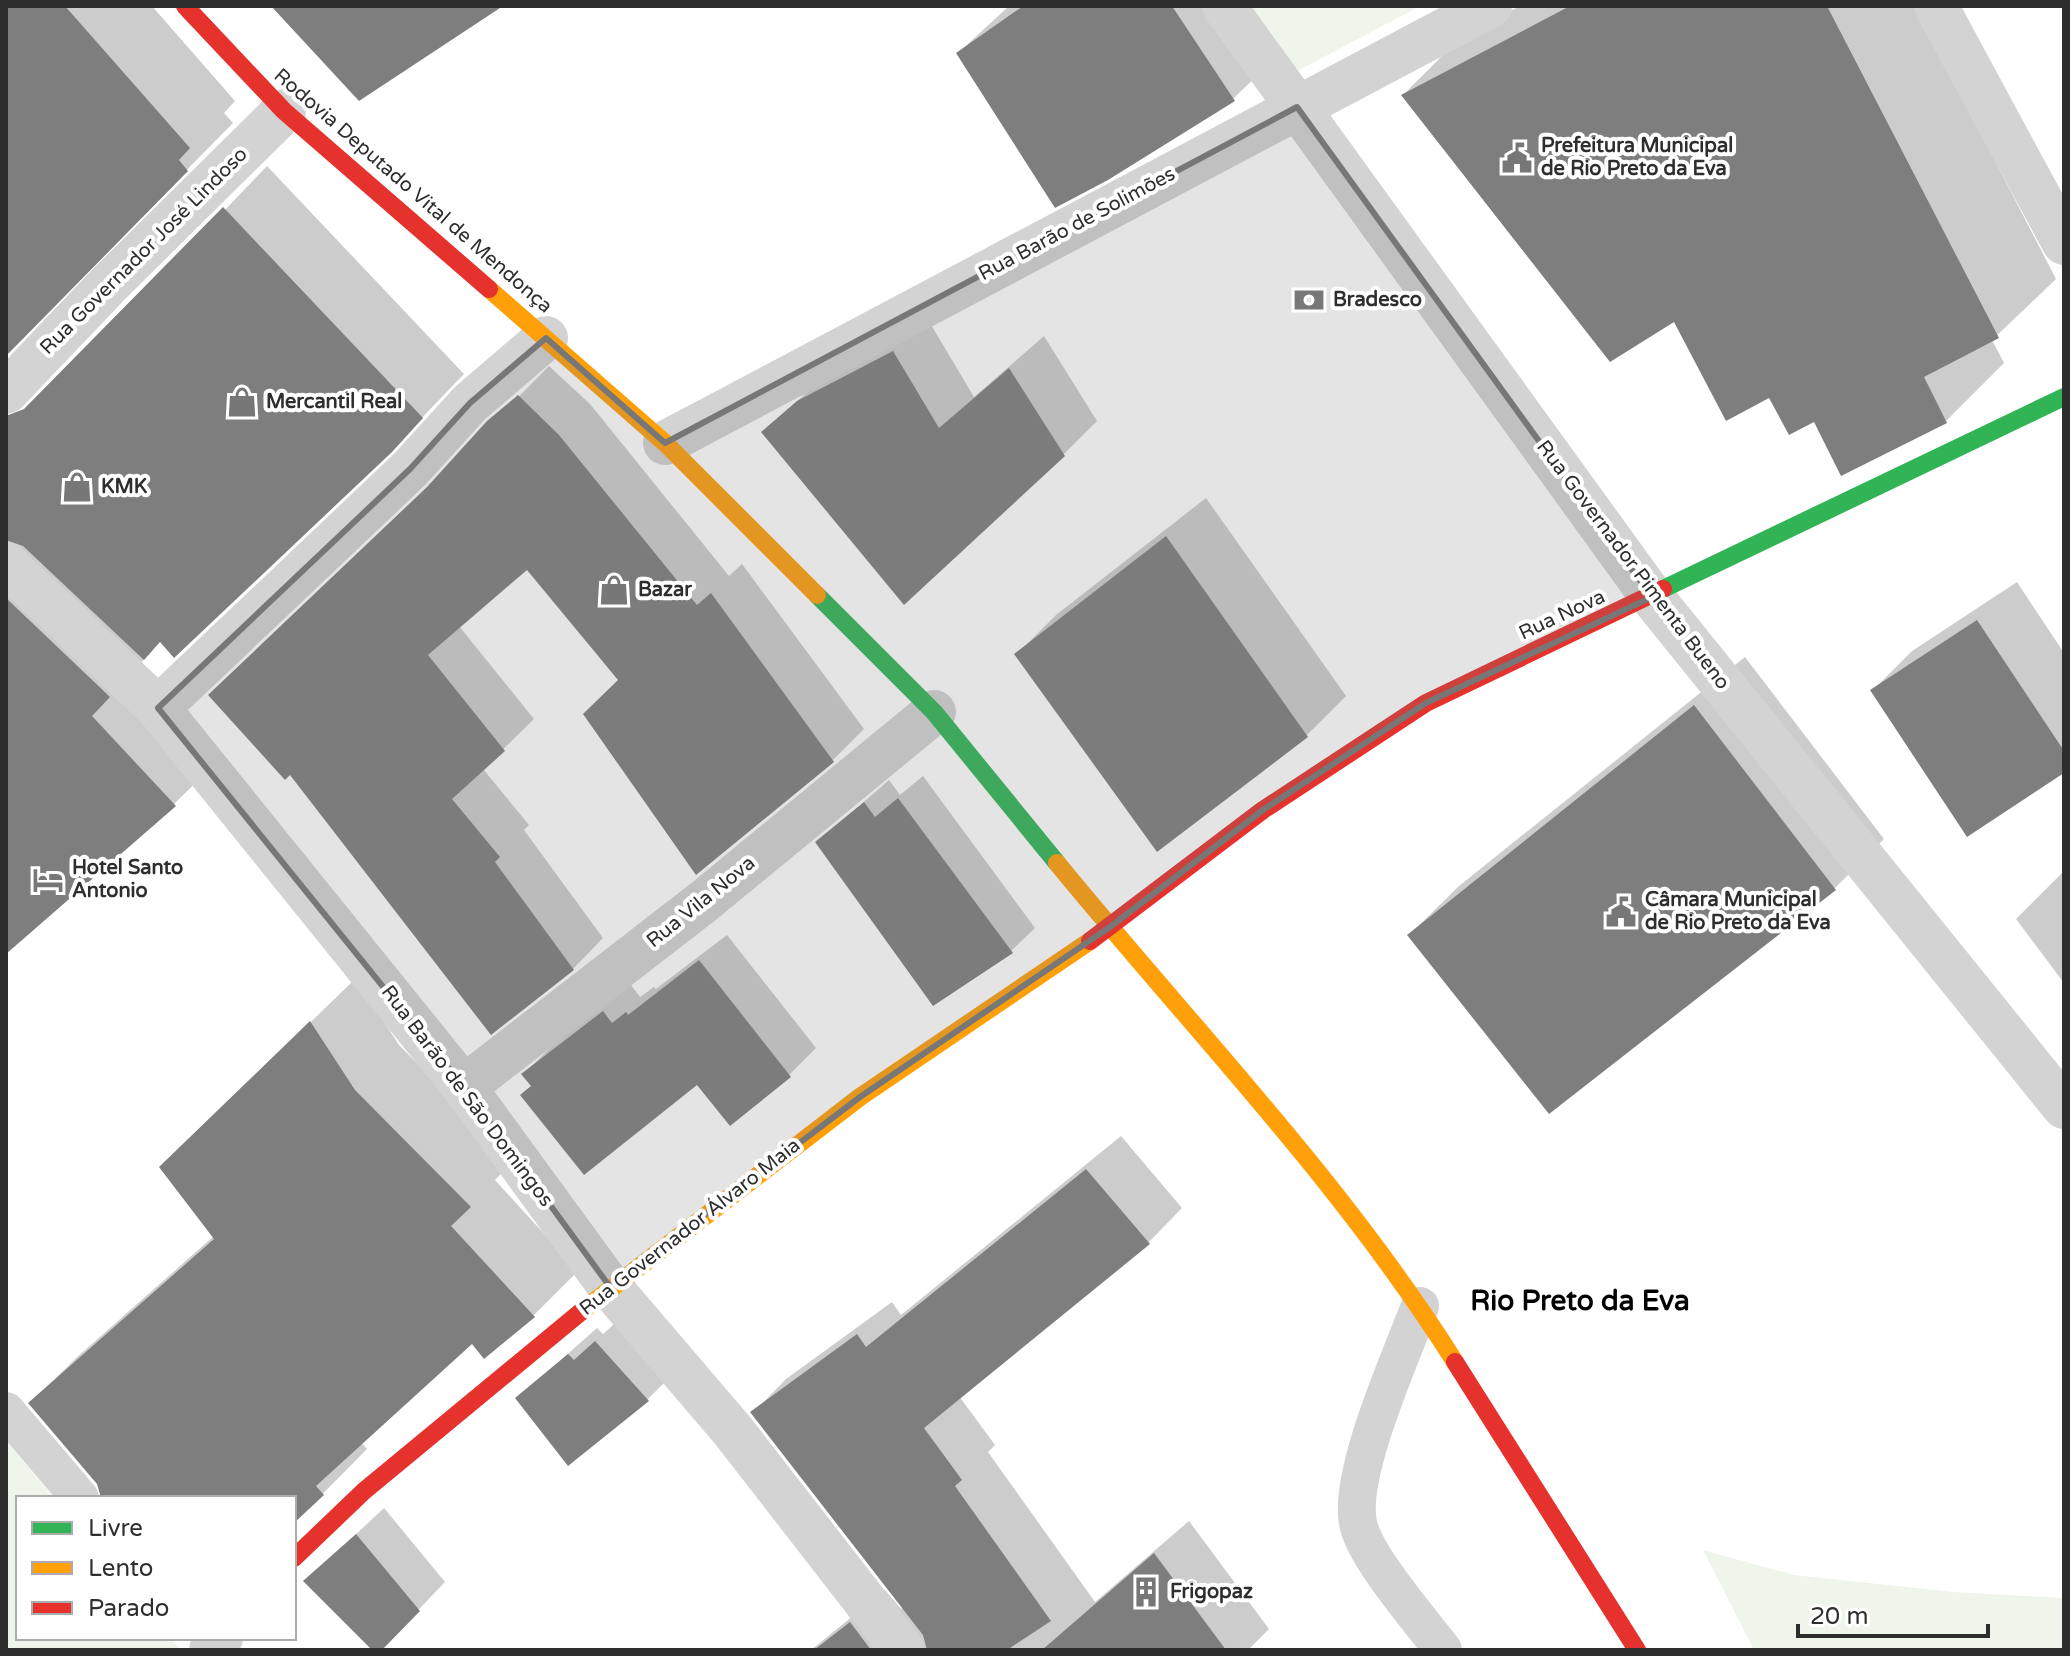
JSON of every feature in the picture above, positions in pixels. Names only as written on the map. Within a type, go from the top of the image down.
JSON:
[{"type":"main road","name":"Rodovia Deputado Vital de Mendonça","points":[[185,6],[284,111],[665,443],[934,712],[1110,927],[1275,1116],[1420,1306],[1637,1650]]},
{"type":"main road","name":"Rua Nova","points":[[1110,927],[1263,810],[1426,703],[2064,397]]},
{"type":"main road","name":"Rua Governador Álvaro Maia","points":[[296,1556],[364,1491],[610,1287],[860,1097],[1110,927]]},
{"type":"street","name":"Rua Governador Pimenta Bueno","points":[[1224,6],[1652,597],[2064,1107]]},
{"type":"street","name":"Rua Barão de Solimões","points":[[665,443],[1490,6]]},
{"type":"street","points":[[1936,6],[2064,243]]},
{"type":"street","name":"Rua Governador José Lindoso","points":[[6,392],[110,283],[284,111]]},
{"type":"street","points":[[158,708],[410,469],[470,403],[546,338]]},
{"type":"street","name":"Rua Barão de São Domingos","points":[[6,564],[158,708],[464,1087],[610,1287],[733,1431],[903,1650]]},
{"type":"street","name":"Rua Vila Nova","points":[[464,1087],[703,902],[934,712]]},
{"type":"lane","points":[[1420,1306],[1357,1481],[1358,1524],[1371,1552],[1443,1650]]},
{"type":"lane","points":[[6,1411],[78,1496]]},
{"type":"highlighted area","points":[[1297,107],[1652,597],[1426,703],[1263,810],[1110,927],[860,1097],[610,1287],[464,1087],[158,708],[410,469],[470,403],[546,338],[665,443]]},
{"type":"shaded area","points":[[1244,6],[1420,6],[1288,76]]},
{"type":"shaded area","points":[[6,1441],[52,1496],[16,1496],[16,1640],[173,1640],[181,1650],[6,1650]]},
{"type":"shaded area","points":[[1703,1550],[1794,1575],[1953,1592],[2064,1598],[2064,1650],[1754,1650]]},
{"type":"building","points":[[6,6],[65,6],[190,148],[179,160],[188,171],[6,356]]},
{"type":"building","points":[[271,6],[503,6],[359,101]]},
{"type":"building","points":[[1023,6],[1172,6],[1235,101],[1108,180],[1055,208],[956,53]]},
{"type":"building","points":[[1570,6],[1827,6],[1999,338],[1924,377],[1947,423],[1841,476],[1814,422],[1789,435],[1769,398],[1726,421],[1674,322],[1610,362],[1401,95]]},
{"type":"building","name":"Mercantil Real","points":[[223,207],[423,418],[392,452],[174,658],[160,642],[144,660],[23,546],[6,540],[6,416],[24,409]]},
{"type":"building","points":[[893,351],[939,428],[1009,368],[1065,456],[904,605],[761,432],[797,401]]},
{"type":"building","points":[[518,395],[559,435],[697,605],[711,593],[834,762],[696,875],[583,714],[618,680],[527,570],[428,655],[505,751],[452,799],[500,857],[495,862],[574,970],[491,1035],[290,775],[285,780],[208,695],[427,487],[487,421]]},
{"type":"building","points":[[1166,536],[1308,737],[1157,852],[1014,654]]},
{"type":"building","name":"Hotel Santo Antonio","points":[[6,598],[110,697],[92,716],[176,806],[6,954]]},
{"type":"building","points":[[1977,620],[2064,751],[2064,773],[1967,837],[1870,690]]},
{"type":"building","name":"Câmara Municipal de Rio Preto da Eva","points":[[1694,705],[1836,890],[1549,1114],[1407,935]]},
{"type":"building","points":[[898,798],[1013,953],[933,1006],[815,842],[864,802],[875,817]]},
{"type":"building","points":[[699,960],[791,1077],[730,1126],[697,1085],[584,1175],[520,1095],[531,1086],[521,1074],[603,1011],[612,1023],[626,1012],[628,1015]]},
{"type":"building","points":[[310,1021],[355,1090],[471,1207],[451,1226],[535,1317],[484,1359],[472,1344],[316,1486],[324,1495],[296,1521],[296,1496],[100,1496],[97,1484],[28,1403],[214,1239],[159,1167]]},
{"type":"building","points":[[1086,1169],[1150,1244],[924,1428],[962,1480],[955,1486],[1051,1621],[1007,1650],[927,1650],[923,1635],[750,1412],[857,1334],[866,1347]]},
{"type":"building","points":[[595,1341],[649,1401],[568,1466],[515,1398],[568,1354],[574,1360]]},
{"type":"building","points":[[356,1534],[420,1611],[382,1650],[372,1650],[303,1581]]},
{"type":"building","name":"Frigopaz","points":[[1154,1553],[1226,1650],[1042,1650]]},
{"type":"building","points":[[850,1622],[871,1650],[814,1650]]},
{"type":"traffic: fast","points":[[1663,589],[2064,397]]},
{"type":"traffic: fast","points":[[817,595],[934,712],[1057,863]]},
{"type":"traffic: slow","points":[[489,289],[665,443],[817,595]]},
{"type":"traffic: slow","points":[[1057,863],[1315,1168],[1411,1295],[1455,1362]]},
{"type":"traffic: slow","points":[[582,1311],[860,1097],[1090,941]]},
{"type":"traffic: jam","points":[[185,6],[284,111],[489,289]]},
{"type":"traffic: jam","points":[[1090,941],[1263,810],[1426,703],[1663,589]]},
{"type":"traffic: jam","points":[[296,1556],[364,1491],[582,1311]]},
{"type":"traffic: jam","points":[[1455,1362],[1637,1650]]},
{"type":"place","name":"Prefeitura Municipal de Rio Preto da Eva","points":[[1517,158]]},
{"type":"place","name":"Bradesco","points":[[1309,300]]},
{"type":"place","name":"Mercantil Real","points":[[242,402]]},
{"type":"place","name":"KMK","points":[[77,487]]},
{"type":"place","name":"Bazar","points":[[614,590]]},
{"type":"place","name":"Hotel Santo Antonio","points":[[48,880]]},
{"type":"place","name":"Câmara Municipal de Rio Preto da Eva","points":[[1621,912]]},
{"type":"place","name":"Frigopaz","points":[[1146,1592]]},
{"type":"district","name":"Rio Preto da Eva","points":[[1580,1301]]}]
